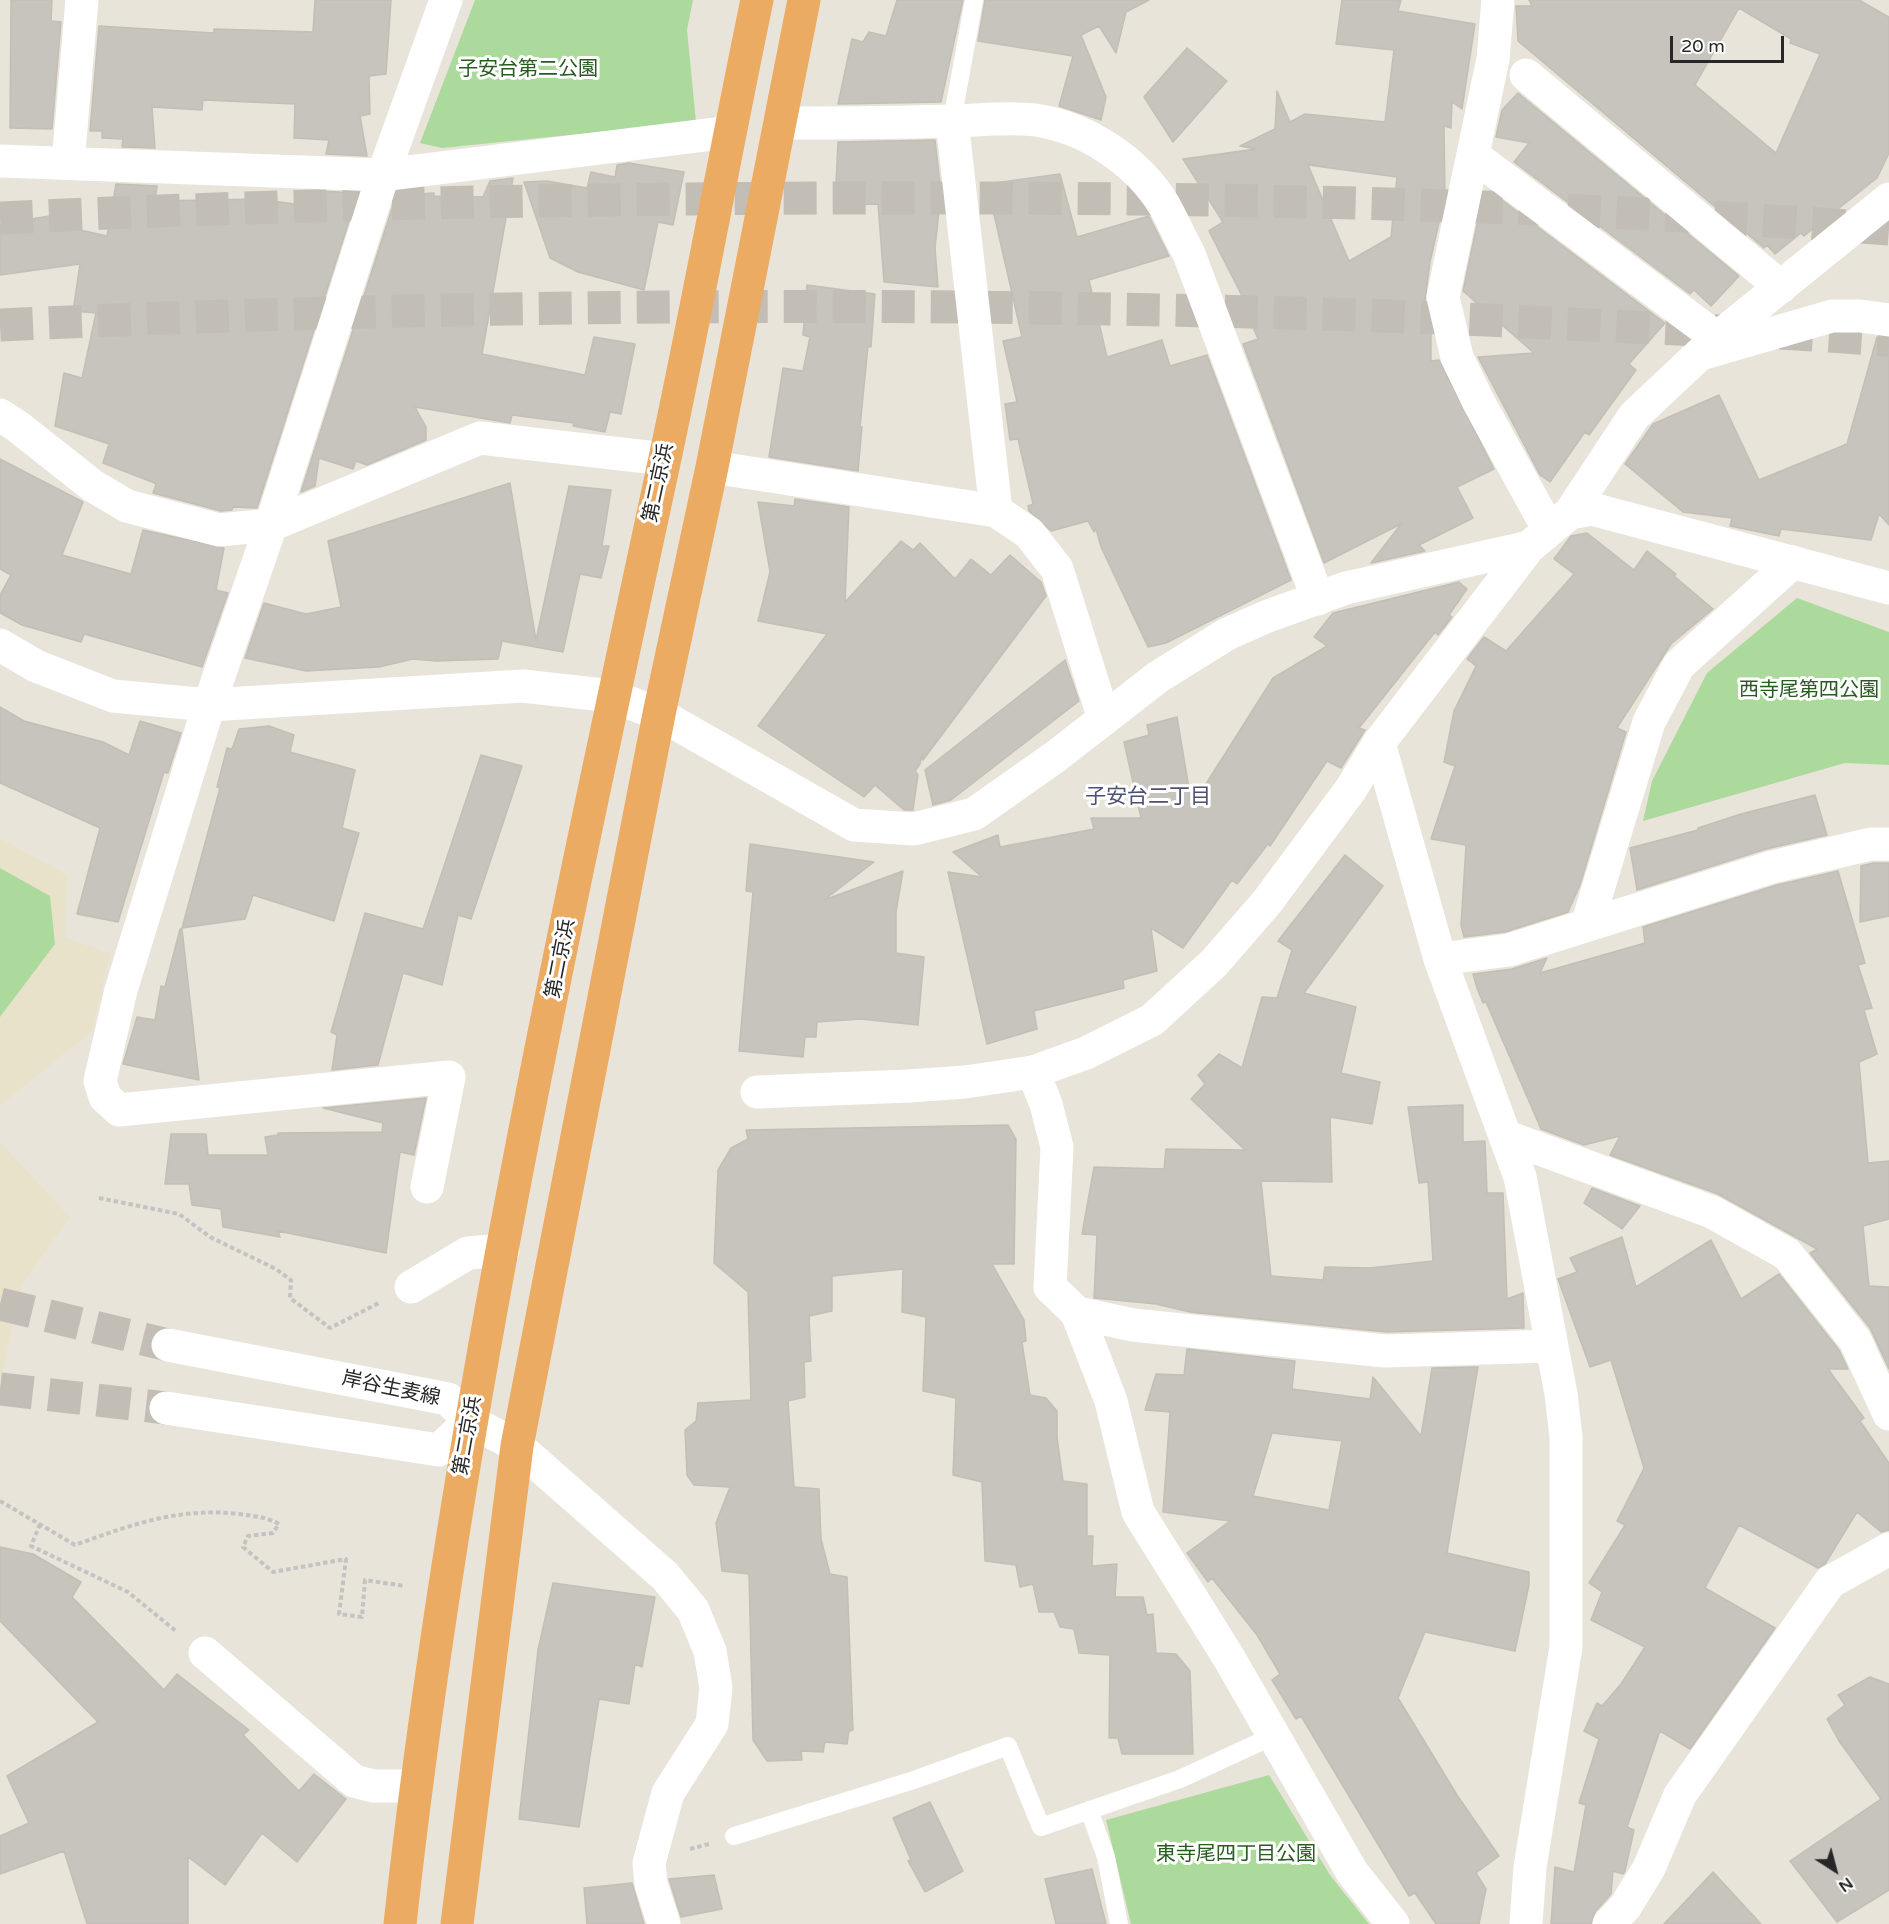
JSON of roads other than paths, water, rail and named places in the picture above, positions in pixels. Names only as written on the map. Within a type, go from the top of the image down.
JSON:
[{"type":"highway","name":"第二京浜","points":[[400,1924],[415,1786],[470,1420],[612,696],[665,459],[757,0]]},
{"type":"highway","points":[[457,1924],[517,1446],[660,714],[712,467],[804,0]]},
{"type":"street","points":[[68,163],[82,0]]},
{"type":"street","points":[[427,1187],[449,1077],[119,1110],[105,1097],[100,1081],[121,990],[209,705],[271,525],[383,175],[446,0]]},
{"type":"street","points":[[1498,0],[1507,65],[1474,156],[1443,297],[1457,357],[1478,402],[1549,530]]},
{"type":"street","points":[[1507,65],[1781,287]]},
{"type":"street","points":[[780,123],[952,121],[989,117],[1036,120],[1076,131],[1113,151],[1143,178],[1163,204],[1189,254],[1318,598]]},
{"type":"street","points":[[952,121],[996,511]]},
{"type":"street","points":[[0,161],[383,175],[730,132]]},
{"type":"street","points":[[1474,156],[1709,346]]},
{"type":"street","points":[[757,1092],[965,1082],[1033,1072],[1086,1053],[1152,1020],[1214,963],[1268,902],[1351,789],[1379,743],[1549,530],[1634,416],[1709,346],[1889,199]]},
{"type":"street","points":[[1709,346],[1832,316],[1860,316],[1889,320]]},
{"type":"street","points":[[0,415],[93,486],[127,506],[219,530],[271,525],[480,438],[665,459]]},
{"type":"street","points":[[712,467],[996,511],[1029,533],[1057,569],[1104,719]]},
{"type":"street","points":[[0,645],[36,666],[113,696],[209,705],[523,686],[612,696],[660,714],[854,825],[914,829],[974,814],[1104,719],[1158,676],[1227,634],[1346,588],[1549,530],[1592,509],[1889,588]]},
{"type":"street","points":[[1587,925],[1649,722],[1678,665],[1793,562]]},
{"type":"street","points":[[1379,743],[1440,959],[1520,1177],[1552,1346],[1566,1437],[1566,1647],[1530,1868],[1526,1924]]},
{"type":"street","points":[[1440,959],[1509,950],[1772,867],[1871,844],[1889,844]]},
{"type":"street","points":[[1033,1072],[1046,1104],[1057,1147],[1050,1287],[1077,1313],[1111,1401],[1138,1512],[1229,1658],[1352,1872],[1393,1924]]},
{"type":"street","points":[[1507,1137],[1712,1212],[1787,1254],[1855,1340],[1889,1414]]},
{"type":"street","points":[[411,1287],[468,1253],[503,1250]]},
{"type":"street","points":[[1077,1313],[1133,1325],[1385,1351],[1552,1346]]},
{"type":"street","name":"岸谷生麦線","points":[[168,1345],[448,1399],[470,1420],[517,1446],[665,1576],[693,1610],[710,1651],[716,1688],[712,1724],[668,1793],[651,1884],[664,1924]]},
{"type":"street","points":[[166,1408],[439,1450],[470,1420]]},
{"type":"street","points":[[1610,1924],[1625,1907],[1649,1868],[1680,1795],[1830,1582],[1889,1549]]},
{"type":"street","points":[[205,1653],[354,1781],[373,1786],[415,1786]]},
{"type":"lane","points":[[952,121],[974,0]]},
{"type":"lane","points":[[734,1836],[914,1780],[1008,1746],[1041,1827],[1180,1779],[1273,1736]]},
{"type":"lane","points":[[1089,1810],[1106,1857],[1119,1924]]},
{"type":"tunnel","points":[[0,218],[422,203],[976,198],[1367,203],[1628,213],[1889,229]]},
{"type":"tunnel","points":[[0,325],[510,309],[849,306],[1359,315],[1722,331]]},
{"type":"tunnel","points":[[1780,333],[1889,340]]},
{"type":"tunnel","points":[[0,1304],[168,1345]]},
{"type":"tunnel","points":[[0,1389],[166,1408]]},
{"type":"district","name":"子安台二丁目","points":[[1148,797]]},
{"type":"park label","name":"子安台第二公園","points":[[528,70]]},
{"type":"park label","name":"西寺尾第四公園","points":[[1809,691]]},
{"type":"park label","name":"東寺尾四丁目公園","points":[[1236,1855]]}]
